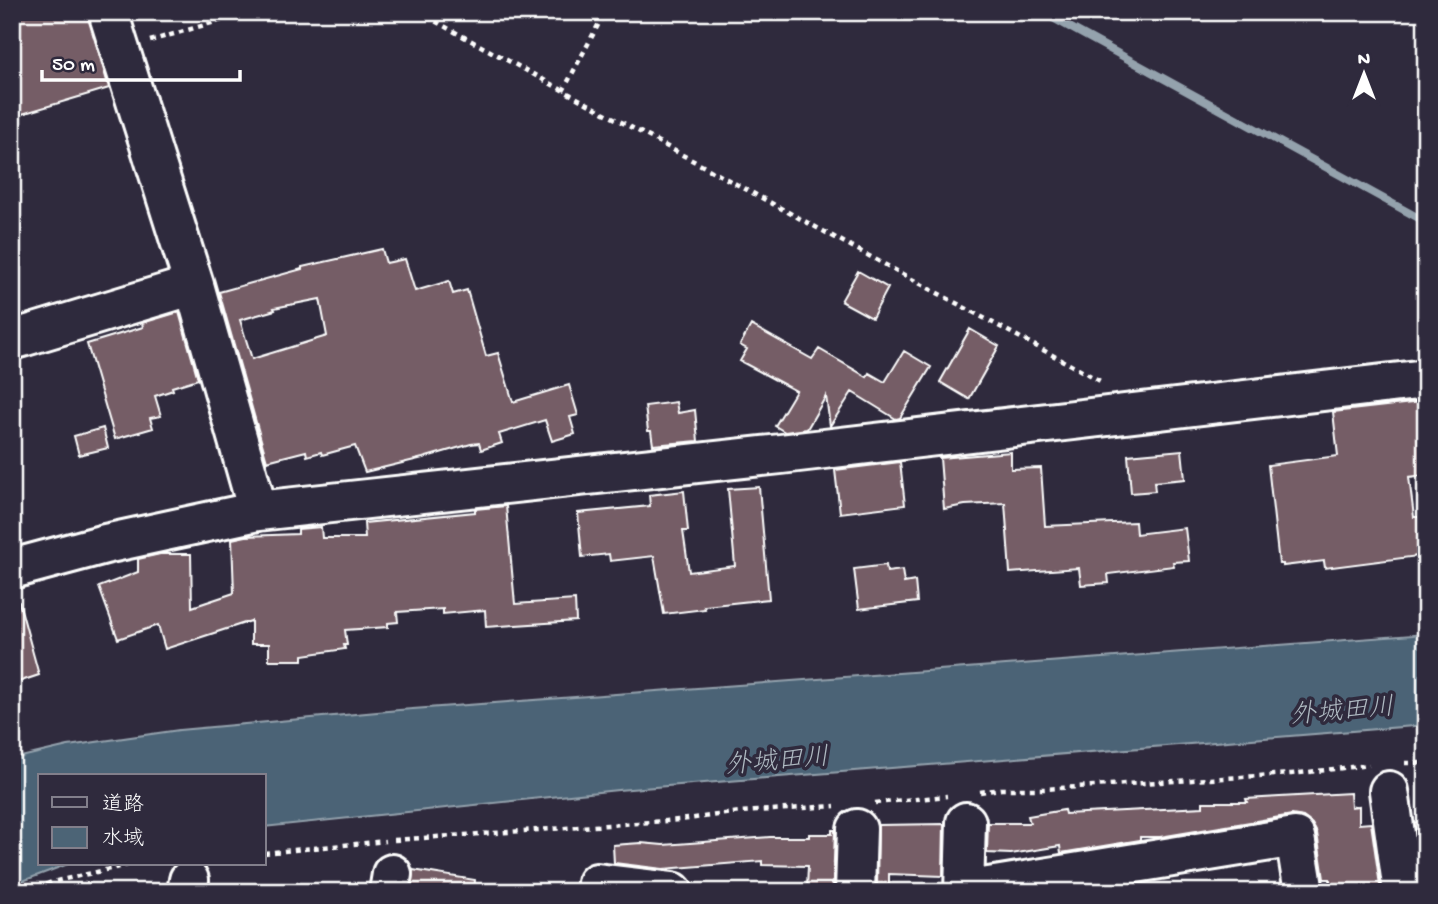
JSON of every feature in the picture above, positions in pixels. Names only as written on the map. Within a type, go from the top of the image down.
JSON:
[{"type":"street","points":[[108,12],[194,285],[258,511]]},
{"type":"street","points":[[12,340],[194,285]]},
{"type":"street","points":[[12,569],[105,544],[258,511],[1426,379]]},
{"type":"street","points":[[1390,791],[1404,892]]},
{"type":"street","points":[[966,822],[964,891],[1295,837],[1304,892]]},
{"type":"street","points":[[855,892],[858,829]]},
{"type":"street","points":[[597,883],[673,892]]},
{"type":"path","points":[[119,49],[250,12]]},
{"type":"path","points":[[418,12],[1108,386]]},
{"type":"path","points":[[563,91],[605,12]]},
{"type":"path","points":[[28,892],[52,882],[123,866]]},
{"type":"water","name":"外城田川","points":[[1426,634],[1426,725],[618,790],[266,827],[266,774],[38,774],[38,866],[63,866],[12,885],[12,759],[68,746],[179,730],[399,710]]},
{"type":"building","points":[[12,12],[87,12],[109,88],[12,117]]},
{"type":"building","points":[[382,249],[386,263],[405,259],[415,291],[449,281],[453,294],[467,290],[486,356],[498,353],[513,402],[569,385],[578,415],[570,417],[575,434],[552,441],[545,420],[499,434],[502,443],[481,450],[479,443],[471,444],[365,472],[355,446],[322,455],[321,452],[307,456],[306,451],[267,461],[219,292],[302,267]],"holes":[[[320,299],[327,336],[252,359],[240,320],[275,310],[274,308]]]},
{"type":"building","points":[[858,271],[888,288],[872,318],[841,301]]},
{"type":"building","points":[[179,312],[198,379],[172,387],[173,390],[155,396],[161,416],[150,418],[153,428],[115,439],[87,344],[143,327],[142,323]]},
{"type":"building","points":[[751,325],[812,359],[819,349],[867,377],[869,373],[885,382],[904,351],[931,367],[900,418],[896,419],[852,392],[830,426],[826,396],[807,429],[785,432],[775,426],[796,391],[740,361],[747,349],[740,345]]},
{"type":"building","points":[[970,329],[999,346],[969,399],[940,382]]},
{"type":"building","points":[[676,402],[678,413],[695,410],[698,441],[653,445],[645,406]]},
{"type":"building","points":[[1421,402],[1426,422],[1426,475],[1409,477],[1414,517],[1424,519],[1426,555],[1325,568],[1324,561],[1283,566],[1279,564],[1268,465],[1338,456],[1333,412]]},
{"type":"building","points":[[103,428],[108,448],[79,455],[74,436]]},
{"type":"building","points":[[1182,450],[1185,479],[1154,482],[1155,491],[1131,493],[1128,455]]},
{"type":"building","points":[[1011,452],[1011,469],[1041,468],[1045,526],[1135,522],[1136,534],[1185,528],[1189,561],[1173,562],[1174,566],[1108,574],[1109,583],[1081,585],[1079,568],[1010,573],[1005,503],[944,509],[940,458]]},
{"type":"building","points":[[900,462],[905,505],[840,513],[835,470]]},
{"type":"building","points":[[759,487],[769,599],[704,606],[705,609],[664,614],[654,556],[610,561],[609,554],[582,557],[578,513],[650,506],[649,495],[684,491],[688,531],[683,531],[689,572],[735,566],[728,489]]},
{"type":"building","points":[[506,506],[515,604],[575,600],[576,621],[486,627],[485,610],[443,614],[443,609],[397,612],[398,622],[388,623],[388,627],[345,630],[345,649],[303,655],[303,660],[269,660],[269,644],[251,644],[251,621],[165,649],[158,625],[118,639],[99,587],[138,572],[138,559],[160,554],[191,554],[192,607],[234,593],[232,539],[298,534],[298,529],[321,527],[322,538],[365,538],[364,523],[475,512],[475,509]]},
{"type":"building","points":[[886,565],[887,572],[902,570],[904,583],[915,581],[917,602],[859,609],[854,569]]},
{"type":"building","points":[[19,602],[39,675],[12,684],[12,603]]},
{"type":"building","points":[[1350,793],[1351,807],[1359,806],[1359,824],[1371,823],[1381,892],[1330,892],[1330,879],[1324,879],[1317,833],[1312,824],[1303,817],[1292,815],[1160,837],[1140,837],[1140,840],[1061,853],[1060,846],[1011,854],[987,853],[988,823],[1030,823],[1028,816],[1064,810],[1065,814],[1203,807],[1203,802],[1247,802],[1246,799]]},
{"type":"building","points":[[1415,822],[1419,822],[1426,857],[1424,888]]},
{"type":"building","points":[[944,824],[943,876],[889,874],[889,889],[877,889],[878,825]]},
{"type":"building","points":[[832,830],[835,830],[833,888],[807,888],[808,866],[762,865],[762,861],[663,869],[614,863],[613,845],[809,837],[809,834],[832,834]]},
{"type":"building","points":[[413,870],[475,880],[474,892],[411,892]]},
{"type":"waterway","points":[[1042,12],[1426,222]]}]
